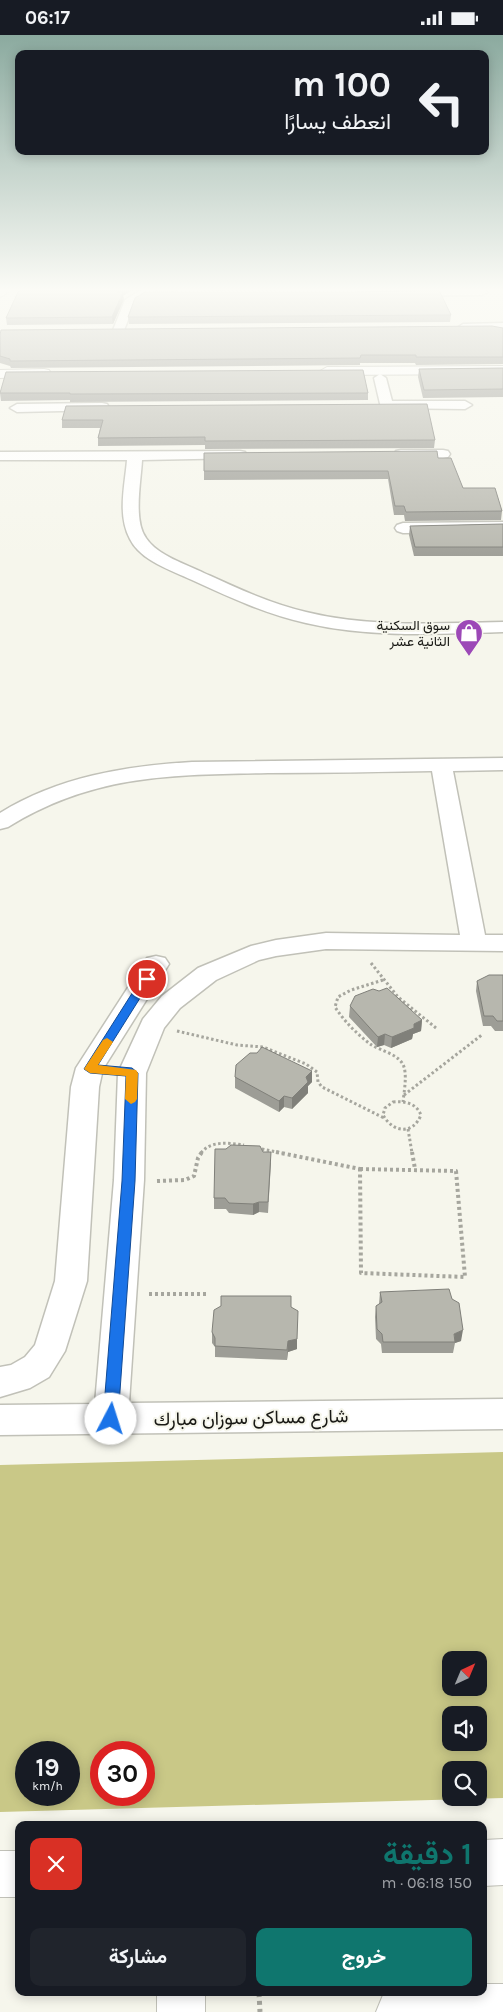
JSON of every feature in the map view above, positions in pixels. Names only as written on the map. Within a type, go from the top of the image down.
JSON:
[{"type":"street","points":[[380,380],[381,405],[465,405]]},
{"type":"street","points":[[17,408],[117,407]]},
{"type":"street","points":[[384,454],[443,454]]},
{"type":"street","points":[[135,455],[131,521],[139,541],[157,555],[201,578],[288,613],[343,624],[405,628],[503,627]]},
{"type":"street","points":[[0,456],[254,455]]},
{"type":"street","points":[[403,528],[503,527]]},
{"type":"street","points":[[0,822],[29,805],[74,787],[144,772],[192,768],[503,764]]},
{"type":"street","points":[[441,765],[474,943]]},
{"type":"street","points":[[111,1419],[129,1181],[132,1073],[152,1025],[171,1002],[207,974],[251,954],[276,948],[326,941],[503,943]]},
{"type":"street","points":[[0,1381],[18,1378],[37,1367],[49,1351],[71,1281],[86,1087],[90,1069],[156,963]]},
{"type":"street","points":[[90,1069],[132,1073]]},
{"type":"street","name":"شارع مساكن سوزان مبارك","points":[[0,1420],[503,1414]]},
{"type":"street","points":[[487,1863],[503,1862]]},
{"type":"street","points":[[0,1874],[15,1874]]},
{"type":"street","points":[[181,1996],[181,2012]]},
{"type":"street","points":[[400,2012],[503,2007]]},
{"type":"path","points":[[368,958],[382,980],[416,1013],[436,1029]]},
{"type":"path","points":[[382,980],[351,990],[338,997],[335,1007],[370,1045],[396,1056],[403,1063],[405,1068],[403,1101]]},
{"type":"path","points":[[152,1025],[237,1045],[264,1047],[306,1064],[317,1071],[318,1082],[322,1087],[384,1118],[391,1126],[408,1129],[418,1124],[421,1115],[416,1107],[403,1101],[388,1104],[383,1112],[384,1118]]},
{"type":"path","points":[[404,1095],[483,1034]]},
{"type":"path","points":[[408,1129],[415,1169]]},
{"type":"path","points":[[129,1181],[185,1180],[194,1176],[200,1154],[206,1148],[224,1143],[246,1146]]},
{"type":"path","points":[[256,1148],[360,1169],[456,1171],[465,1277],[361,1273],[360,1169]]},
{"type":"path","points":[[121,1295],[209,1294]]},
{"type":"path","points":[[259,1996],[260,2012]]},
{"type":"shaded area","points":[[503,1452],[503,1798],[487,1798],[487,1761],[442,1761],[442,1800],[0,1812],[0,1465]]},
{"type":"building","points":[[4,380],[365,380],[368,393],[70,394],[0,393]]},
{"type":"building","points":[[422,380],[503,380],[503,389],[424,390]]},
{"type":"building","points":[[427,404],[435,440],[205,441],[205,437],[98,438],[103,420],[62,420],[66,406]]},
{"type":"building","points":[[437,451],[438,458],[451,458],[463,488],[495,488],[502,511],[406,512],[404,506],[395,506],[388,471],[204,471],[204,453]]},
{"type":"building","points":[[503,524],[503,547],[415,547],[410,526]]},
{"type":"building","points":[[489,975],[503,975],[503,1021],[497,1021],[493,1016],[484,1016],[477,981]]},
{"type":"building","points":[[387,988],[422,1020],[414,1024],[414,1028],[392,1037],[385,1034],[378,1037],[350,1006],[355,996],[373,989],[379,991]]},
{"type":"building","points":[[262,1047],[312,1071],[306,1077],[308,1082],[292,1098],[284,1096],[279,1101],[235,1077],[236,1065],[250,1053],[257,1053]]},
{"type":"building","points":[[231,1145],[260,1146],[263,1152],[271,1152],[268,1202],[253,1204],[229,1203],[225,1198],[214,1198],[215,1149],[226,1149]]},
{"type":"building","points":[[449,1289],[452,1299],[459,1303],[463,1330],[454,1334],[455,1342],[383,1342],[382,1334],[377,1329],[376,1306],[382,1302],[380,1292]]},
{"type":"building","points":[[221,1296],[291,1296],[291,1307],[298,1311],[297,1339],[288,1341],[287,1350],[215,1346],[215,1338],[212,1332],[214,1310],[221,1306]]},
{"type":"slow traffic","points":[[107,1042],[90,1069],[132,1073],[131,1099]]},
{"type":"place","name":"سوق السكنية الثانية عشر","points":[[469,657]]},
{"type":"route","points":[[111,1419],[129,1181],[132,1073],[90,1069],[147,979]]}]
